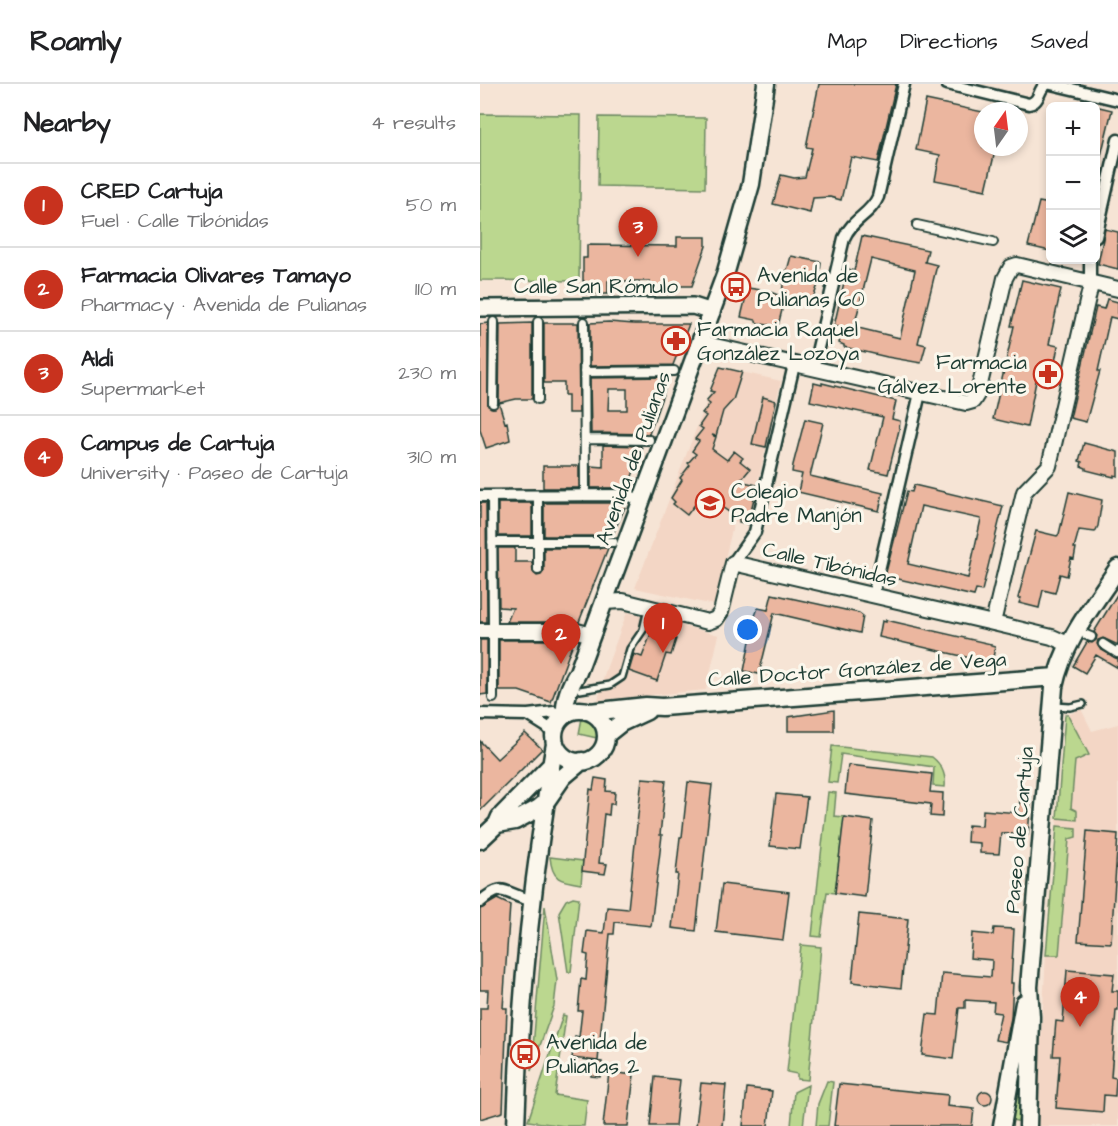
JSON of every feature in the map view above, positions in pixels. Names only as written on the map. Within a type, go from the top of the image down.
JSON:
[{"type":"main road","name":"Avenida de Pulianas","points":[[564,715],[564,704],[572,681],[578,672],[592,635],[728,267],[751,184],[766,84]]},
{"type":"main road","name":"Calle San Rómulo","points":[[480,308],[693,306],[712,312]]},
{"type":"main road","name":"Paseo de Cartuja","points":[[1028,1126],[1031,1017],[1029,987],[1056,677],[1068,644],[1118,568]]},
{"type":"main road","name":"Avenida de Pulianas","points":[[578,672],[580,690],[588,711]]},
{"type":"main road","name":"Calle Doctor González de Vega","points":[[588,711],[1056,677]]},
{"type":"main road","name":"Calle Doctor González de Vega","points":[[606,735],[637,714],[662,707]]},
{"type":"main road","points":[[497,824],[515,821],[545,803],[563,777],[582,762],[597,755],[605,743],[606,735],[599,718],[588,711],[573,711],[564,715],[555,727],[554,739],[545,803],[541,837],[531,900],[518,1064],[516,1126]]},
{"type":"main road","points":[[554,739],[561,754],[568,759],[582,762]]},
{"type":"main road","points":[[480,840],[550,766]]},
{"type":"main road","points":[[515,821],[529,826],[541,837]]},
{"type":"main road","name":"Paseo de Cartuja","points":[[1002,1126],[1021,1014],[1029,987]]},
{"type":"street","points":[[813,369],[844,238],[849,227],[875,205],[904,84]]},
{"type":"street","points":[[947,84],[1029,104],[1039,98],[1044,85],[1050,84],[1118,100]]},
{"type":"street","points":[[1100,216],[1118,140]]},
{"type":"street","points":[[917,225],[993,242]]},
{"type":"street","points":[[993,623],[1024,492],[1049,466],[1090,282],[1090,264]]},
{"type":"street","points":[[701,341],[794,365],[966,403],[973,400],[978,393],[1006,273],[1011,267],[1017,265],[1118,289]]},
{"type":"street","points":[[493,403],[494,322]]},
{"type":"street","points":[[538,322],[538,399]]},
{"type":"street","points":[[584,322],[585,489]]},
{"type":"street","points":[[734,563],[755,532],[794,365]]},
{"type":"street","points":[[584,372],[674,371]]},
{"type":"street","points":[[873,596],[920,393]]},
{"type":"street","points":[[585,439],[649,440]]},
{"type":"street","points":[[480,496],[627,495],[641,500]]},
{"type":"street","points":[[492,499],[488,631],[493,698]]},
{"type":"street","points":[[538,499],[538,570]]},
{"type":"street","points":[[492,542],[613,542]]},
{"type":"street","name":"Calle Tibónidas","points":[[604,602],[623,601],[708,622],[716,619],[721,612],[734,563],[1052,637],[1068,644]]},
{"type":"street","points":[[610,585],[623,601]]},
{"type":"street","points":[[488,631],[577,631],[592,635]]},
{"type":"street","points":[[1103,644],[1117,653],[1118,651]]},
{"type":"street","points":[[480,714],[528,715],[554,712],[564,715]]},
{"type":"street","points":[[528,715],[548,727],[554,739]]},
{"type":"street","points":[[480,902],[494,890],[500,889],[531,900]]},
{"type":"lane","points":[[580,690],[610,684],[622,677],[630,649],[642,630],[649,608]]},
{"type":"lane","points":[[1052,706],[1070,707],[1083,704]]},
{"type":"shaded area","name":"Colegio Padre Manjón","points":[[720,367],[781,381],[748,524],[734,521],[714,605],[635,588]]},
{"type":"shaded area","points":[[627,612],[719,635],[706,690],[598,700],[605,672]]},
{"type":"shaded area","points":[[1081,709],[1092,731],[1118,724],[1118,1126],[1036,1126],[1046,955],[1059,954],[1069,839],[1076,828],[1057,826],[1057,818],[1077,820],[1071,808],[1075,761],[1089,755],[1068,715]]},
{"type":"green space","points":[[480,114],[581,115],[579,281],[480,280]]},
{"type":"green space","points":[[599,117],[706,118],[705,188],[598,186]]},
{"type":"green space","points":[[1065,715],[1068,715],[1089,755],[1075,761],[1071,808],[1077,811],[1077,820],[1057,818]]},
{"type":"green space","points":[[582,718],[593,725],[597,738],[579,734]]},
{"type":"green space","points":[[832,746],[932,757],[942,770],[945,787],[933,786],[934,767],[841,754],[837,783],[828,782]]},
{"type":"green space","points":[[828,792],[836,793],[834,816],[844,817],[835,893],[827,892],[821,937],[812,936]]},
{"type":"green space","points":[[1057,826],[1076,828],[1076,837],[1069,839],[1059,955],[1046,955]]},
{"type":"green space","points":[[550,857],[583,861],[581,884],[558,878],[551,865]]},
{"type":"green space","points":[[573,897],[579,898],[571,972],[568,972],[559,912],[566,900]]},
{"type":"green space","points":[[545,906],[557,980],[554,1006],[531,1071]]},
{"type":"green space","points":[[801,945],[821,947],[808,1080],[797,1079],[797,1074],[787,1072]]},
{"type":"green space","points":[[563,1015],[566,1016],[555,1095],[587,1100],[584,1126],[528,1121]]},
{"type":"green space","points":[[1018,1065],[1024,1066],[1021,1122],[1008,1119]]},
{"type":"green space","points":[[827,1081],[833,1082],[828,1126],[816,1126],[818,1104]]},
{"type":"green space","points":[[808,1085],[803,1126],[791,1126],[794,1092]]},
{"type":"building","points":[[819,84],[896,84],[878,162],[851,157],[841,200],[830,197],[813,198],[810,213],[773,204],[781,175],[794,178],[805,177],[812,148],[806,147]]},
{"type":"building","points":[[926,100],[974,110],[974,156],[994,156],[986,190],[935,180],[940,155],[916,150]]},
{"type":"building","points":[[1100,107],[1112,110],[1100,160]]},
{"type":"building","points":[[1039,202],[1046,203],[1046,250],[1028,246]]},
{"type":"building","points":[[1105,229],[1118,232],[1118,269],[1098,264],[1100,264]]},
{"type":"building","points":[[862,236],[928,250],[925,262],[937,265],[918,343],[926,345],[921,363],[844,347],[839,343],[843,328],[834,326],[847,269],[854,271]],"holes":[[[871,259],[915,270],[900,338],[854,327]]]},
{"type":"building","points":[[677,237],[706,237],[706,246],[692,286],[650,286],[650,281],[608,281],[608,294],[587,294],[587,287],[584,287],[583,281],[583,258],[587,258],[587,245],[677,246]]},
{"type":"building","points":[[791,256],[821,262],[819,282],[812,301],[782,295],[784,274]]},
{"type":"building","points":[[1022,280],[1061,289],[1049,344],[1058,346],[1053,373],[1050,379],[1037,376],[1027,427],[993,419]]},
{"type":"building","points":[[748,288],[768,291],[785,298],[778,326],[760,324],[756,320],[741,317]]},
{"type":"building","points":[[1107,299],[1118,302],[1118,319],[1110,317],[1098,371],[1100,371],[1086,422],[1070,418],[1096,307],[1104,309]]},
{"type":"building","points":[[488,323],[488,406],[495,408],[499,403],[505,423],[507,422],[510,440],[486,448],[480,430],[480,324]]},
{"type":"building","points":[[532,323],[532,399],[516,399],[499,403],[500,324]]},
{"type":"building","points":[[544,323],[578,323],[579,413],[568,413],[568,395],[564,395],[564,383],[544,383]]},
{"type":"building","points":[[590,323],[689,324],[673,365],[590,366]]},
{"type":"building","points":[[720,367],[742,372],[733,400],[723,411],[716,436],[712,435],[716,437],[712,449],[727,460],[734,451],[743,458],[740,461],[750,469],[740,481],[757,485],[748,524],[739,522],[739,519],[703,494],[687,515],[673,504],[675,502],[671,498],[682,480],[680,478],[690,465],[688,463],[696,454],[692,451],[699,441],[695,439],[703,429],[699,426],[706,416],[702,413],[710,404],[706,401],[714,392],[710,391]]},
{"type":"building","points":[[669,377],[649,434],[591,433],[590,378]],"holes":[[[609,389],[627,389],[627,410],[608,410]]]},
{"type":"building","points":[[814,383],[896,401],[892,419],[900,421],[888,474],[870,470],[883,417],[810,401]]},
{"type":"building","points":[[763,397],[776,401],[766,447],[752,444]]},
{"type":"building","points":[[805,419],[823,423],[810,476],[883,493],[879,511],[798,492],[802,474],[792,472]]},
{"type":"building","points":[[1084,443],[1118,452],[1118,476],[1086,470],[1081,466],[1082,462],[1079,461]]},
{"type":"building","points":[[603,445],[640,446],[642,448],[628,488],[591,488],[591,466],[603,467]]},
{"type":"building","points":[[543,466],[579,466],[579,488],[543,488]]},
{"type":"building","points":[[914,485],[1003,506],[982,591],[976,590],[974,596],[885,576],[907,491],[912,492]],"holes":[[[921,506],[981,519],[968,578],[908,564]]]},
{"type":"building","points":[[1069,492],[1102,500],[1098,526],[1095,532],[1079,530],[1074,548],[1076,548],[1074,559],[1071,558],[1067,576],[1060,574],[1055,593],[1043,590],[1039,608],[1019,603],[1021,598],[1018,598],[1036,531],[1057,536],[1059,534]]},
{"type":"building","points":[[480,503],[486,503],[487,622],[480,622]]},
{"type":"building","points":[[498,503],[532,503],[532,536],[498,536]]},
{"type":"building","points":[[544,503],[625,503],[626,505],[612,536],[544,536]]},
{"type":"building","points":[[498,548],[515,548],[515,562],[532,562],[533,572],[537,576],[544,571],[544,548],[608,548],[579,622],[507,622],[513,608],[499,607]]},
{"type":"building","points":[[1118,593],[1118,645],[1103,638],[1098,640],[1097,644],[1100,649],[1118,659],[1118,668],[1096,655],[1085,673],[1073,666],[1087,642],[1092,643],[1096,640],[1097,636],[1094,632]]},
{"type":"building","points":[[772,594],[859,613],[863,616],[860,633],[774,613],[759,674],[744,671],[755,616],[758,608],[768,610]]},
{"type":"building","points":[[886,620],[991,644],[995,647],[992,663],[879,637],[882,621],[886,622]]},
{"type":"building","points":[[652,631],[676,639],[671,655],[666,654],[657,681],[629,671],[634,654],[642,657]]},
{"type":"building","points":[[480,640],[487,640],[487,694],[480,695]]},
{"type":"building","points":[[499,640],[574,640],[551,702],[519,691],[499,691]]},
{"type":"building","points":[[834,710],[834,731],[788,731],[788,717]]},
{"type":"building","points":[[525,733],[542,749],[480,811],[480,741],[497,759]]},
{"type":"building","points":[[848,765],[932,774],[930,792],[943,793],[942,817],[930,816],[931,804],[845,794]]},
{"type":"building","points":[[595,778],[607,780],[606,791],[615,792],[614,804],[610,804],[609,815],[604,814],[599,863],[607,864],[605,874],[582,871],[590,789],[593,790]]},
{"type":"building","points":[[642,778],[666,780],[651,926],[615,922],[614,934],[610,934],[598,1061],[572,1058],[575,1036],[579,1037],[582,1011],[578,1011],[581,979],[586,980],[588,955],[584,954],[587,931],[604,933],[607,907],[628,909]]},
{"type":"building","points":[[688,782],[712,785],[696,931],[672,928],[680,837],[682,837]]},
{"type":"building","points":[[776,794],[807,797],[800,849],[770,846]]},
{"type":"building","points":[[1020,797],[1031,798],[1028,835],[1001,833],[999,854],[980,853],[980,843],[967,842],[968,825],[982,826],[983,810],[1019,813]]},
{"type":"building","points":[[844,817],[873,821],[865,897],[835,893]]},
{"type":"building","points":[[1087,831],[1118,834],[1111,943],[1078,941]]},
{"type":"building","points":[[722,884],[789,892],[783,940],[716,932]]},
{"type":"building","points":[[497,899],[510,905],[503,1008],[507,1008],[503,1112],[480,1119],[480,1008],[487,1008],[488,990],[480,990],[480,909]]},
{"type":"building","points":[[859,914],[908,919],[901,988],[852,982]]},
{"type":"building","points":[[994,928],[1014,929],[1011,1018],[1006,1042],[995,1040],[1001,1013],[993,1012],[994,1002],[965,1000],[965,1008],[959,1008],[953,1059],[922,1055],[927,1014],[938,1015],[942,973],[991,977],[992,960],[970,958],[972,933],[993,935]]},
{"type":"building","points":[[1067,970],[1114,974],[1112,991],[1118,991],[1111,1077],[1116,1078],[1115,1096],[1104,1095],[1103,1112],[1056,1108],[1060,1056],[1053,1056],[1056,1021],[1063,1022]]},
{"type":"building","points":[[592,1061],[602,1062],[600,1077],[591,1076]]},
{"type":"building","points":[[609,1072],[634,1075],[628,1126],[603,1126]]},
{"type":"building","points":[[655,1077],[680,1080],[675,1126],[650,1126]]},
{"type":"building","points":[[701,1083],[726,1085],[722,1126],[696,1126]]},
{"type":"building","points":[[839,1084],[948,1095],[947,1106],[974,1109],[972,1126],[834,1126]]},
{"type":"building","points":[[747,1088],[772,1091],[768,1126],[743,1126]]},
{"type":"building","points":[[985,1091],[990,1093],[992,1098],[990,1103],[985,1105],[980,1103],[978,1098],[980,1093]]},
{"type":"place","name":"Aldi","points":[[638,257]]},
{"type":"place","name":"Avenida de Pulianas 60","points":[[736,287]]},
{"type":"place","name":"Farmacia Raquel González Lozoya","points":[[676,341]]},
{"type":"place","name":"Farmacia Gálvez Lorente","points":[[1048,374]]},
{"type":"place","name":"Colegio Padre Manjón","points":[[710,503]]},
{"type":"place","name":"CRED Cartuja","points":[[663,653]]},
{"type":"place","name":"Farmacia Olivares Tamayo","points":[[561,664]]},
{"type":"place","name":"Campus de Cartuja","points":[[1080,1027]]},
{"type":"place","name":"Avenida de Pulianas 2","points":[[525,1054]]}]
